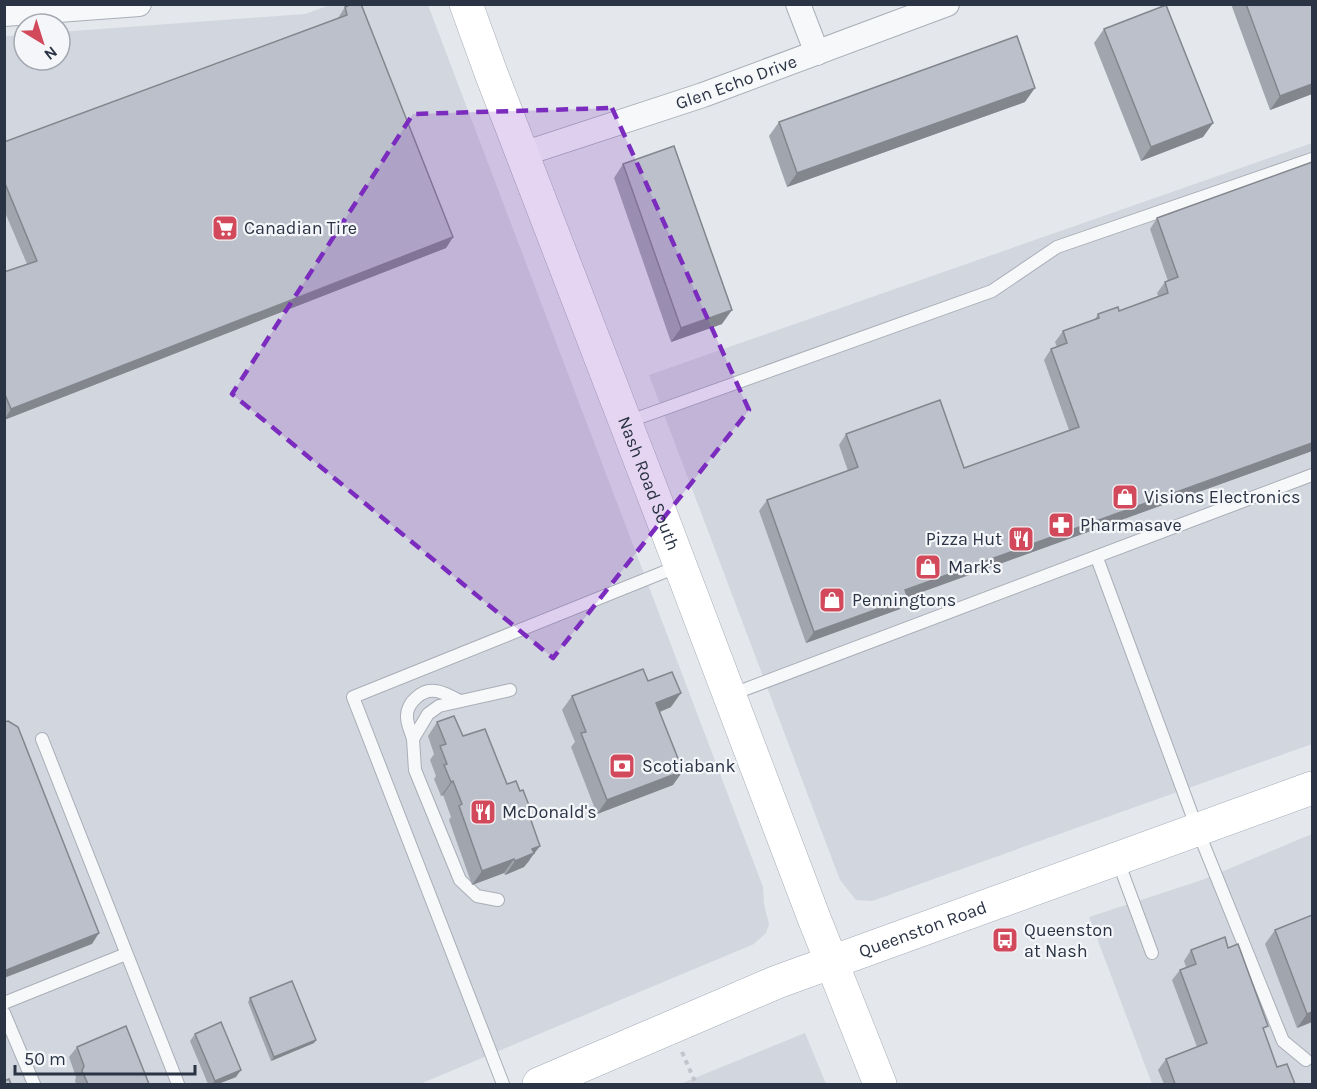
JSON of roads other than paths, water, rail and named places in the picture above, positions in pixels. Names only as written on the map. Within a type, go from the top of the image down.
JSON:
[{"type":"street","name":"Nash Road South","points":[[466,4],[490,73],[626,422],[814,918],[880,1084]]},
{"type":"street","points":[[798,4],[817,53]]},
{"type":"street","name":"Glen Echo Drive","points":[[523,154],[703,95],[947,4]]},
{"type":"street","points":[[4,14],[123,5]]},
{"type":"street","name":"Queenston Road","points":[[539,1084],[777,982],[1312,788]]},
{"type":"lane","points":[[626,422],[992,291],[1057,247],[1312,159]]},
{"type":"lane","points":[[729,695],[1312,475]]},
{"type":"lane","points":[[1097,558],[1198,831],[1283,1041],[1306,1060]]},
{"type":"lane","points":[[503,1084],[353,697],[680,565]]},
{"type":"lane","points":[[460,701],[441,692],[428,690],[418,695],[411,703],[406,716],[414,739],[415,770],[460,880],[477,896],[498,900]]},
{"type":"lane","points":[[414,739],[428,714],[439,706],[510,690]]},
{"type":"lane","points":[[42,739],[178,1084]]},
{"type":"lane","points":[[1117,860],[1152,953]]},
{"type":"lane","points":[[4,1003],[126,954]]},
{"type":"lane","points":[[4,1013],[34,1084]]},
{"type":"place","name":"Canadian Tire","points":[[225,228]]},
{"type":"place","name":"Visions Electronics","points":[[1125,497]]},
{"type":"place","name":"Pharmasave","points":[[1061,525]]},
{"type":"place","name":"Pizza Hut","points":[[1021,539]]},
{"type":"place","name":"Mark's","points":[[928,567]]},
{"type":"place","name":"Penningtons","points":[[832,600]]},
{"type":"place","name":"Scotiabank","points":[[622,766]]},
{"type":"place","name":"McDonald's","points":[[483,812]]},
{"type":"place","name":"Queenston at Nash","points":[[1005,940]]}]
